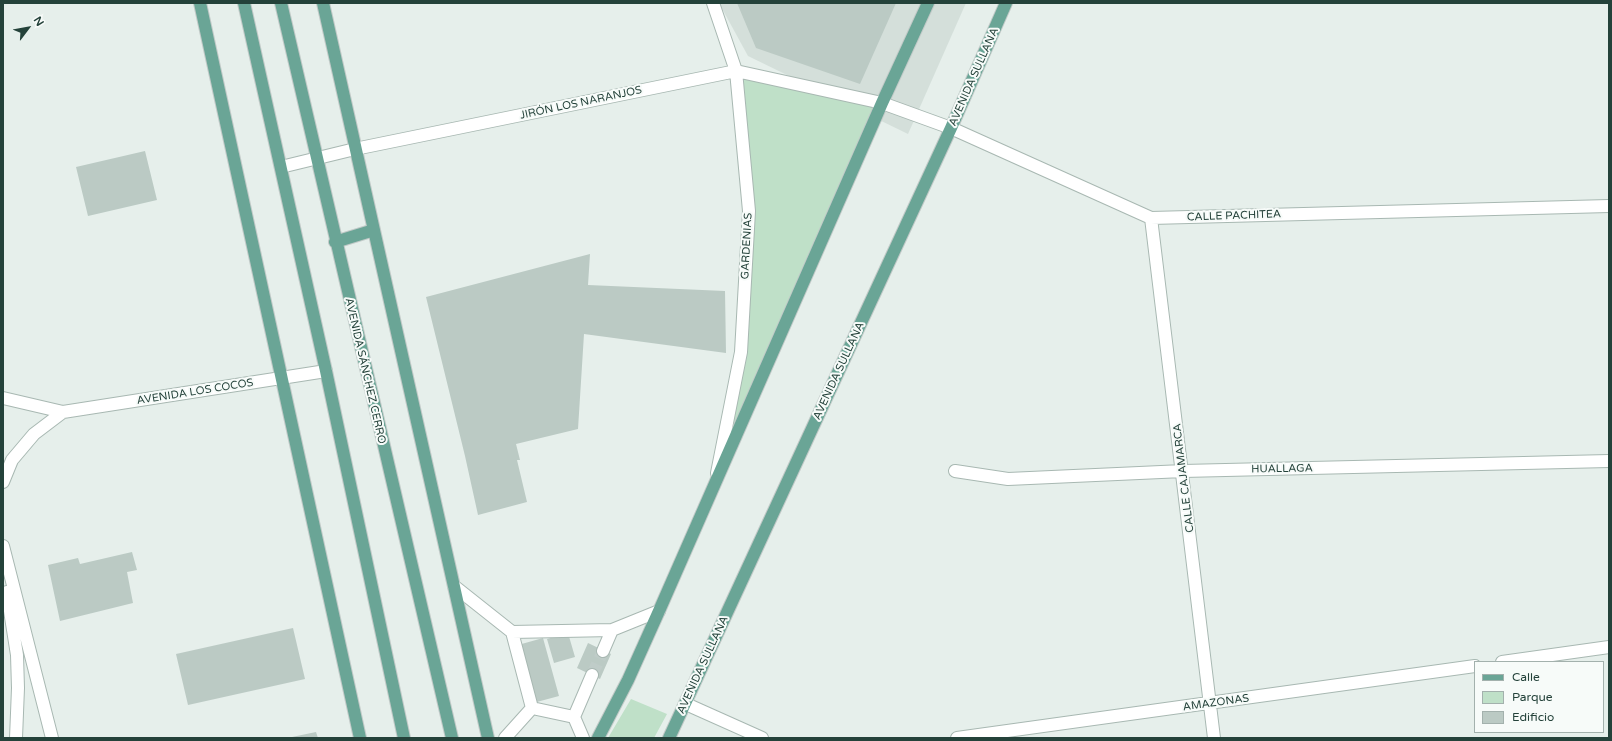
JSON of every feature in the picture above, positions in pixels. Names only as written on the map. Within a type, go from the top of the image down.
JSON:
[{"type":"main road","points":[[200,3],[283,378],[360,738]]},
{"type":"main road","points":[[244,3],[326,371],[404,738]]},
{"type":"main road","name":"AVENIDA SÁNCHEZ CERRO","points":[[281,3],[335,242],[452,738]]},
{"type":"main road","points":[[323,3],[488,738]]},
{"type":"main road","points":[[598,738],[628,680],[659,611],[882,103],[928,3]]},
{"type":"main road","name":"AVENIDA SULLANA","points":[[669,738],[951,128],[1006,3]]},
{"type":"main road","points":[[335,242],[374,230]]},
{"type":"street","name":"GARDENIAS","points":[[713,3],[736,71],[749,211],[741,352],[713,490]]},
{"type":"street","name":"JIRÓN LOS NARANJOS","points":[[281,167],[356,149],[736,71],[882,103]]},
{"type":"street","name":"CALLE PACHITEA","points":[[882,103],[951,128],[1151,218],[1609,206]]},
{"type":"street","name":"CALLE CAJAMARCA","points":[[1151,218],[1183,472],[1214,738]]},
{"type":"street","name":"AVENIDA LOS COCOS","points":[[3,398],[63,412],[326,371]]},
{"type":"street","name":"AVENIDA LOS COCOS","points":[[3,482],[12,460],[34,434],[63,412]]},
{"type":"street","name":"HUALLAGA","points":[[956,471],[1008,479],[1183,472],[1609,462]]},
{"type":"street","points":[[3,546],[52,738]]},
{"type":"street","points":[[3,561],[17,655],[18,688],[16,738]]},
{"type":"street","points":[[454,586],[512,632],[532,708]]},
{"type":"street","points":[[512,632],[612,630],[659,611]]},
{"type":"street","points":[[603,651],[612,630]]},
{"type":"street","points":[[1509,661],[1609,646]]},
{"type":"street","name":"AMAZONAS","points":[[957,738],[1211,704],[1474,666]]},
{"type":"street","points":[[583,738],[574,717],[592,675]]},
{"type":"street","points":[[686,704],[762,738]]},
{"type":"street","points":[[532,708],[574,717]]},
{"type":"street","points":[[504,738],[532,708]]},
{"type":"shaded area","points":[[719,3],[966,3],[908,134],[748,56]]},
{"type":"green space","points":[[736,71],[882,103],[713,490],[741,352],[749,211]]},
{"type":"green space","points":[[631,699],[667,714],[654,738],[608,738]]},
{"type":"building","points":[[737,3],[896,3],[860,84],[756,48]]},
{"type":"building","points":[[145,151],[157,200],[88,216],[76,167]]},
{"type":"building","points":[[590,254],[588,285],[725,291],[726,353],[584,334],[578,429],[516,444],[520,460],[517,460],[527,502],[478,515],[426,297]]},
{"type":"building","points":[[132,552],[137,570],[127,572],[133,603],[60,621],[48,565],[78,558],[80,564]]},
{"type":"building","points":[[293,628],[305,679],[188,705],[176,654]]},
{"type":"building","points":[[568,633],[575,657],[554,663],[547,639]]},
{"type":"building","points":[[543,638],[559,696],[533,703],[518,645]]},
{"type":"building","points":[[588,643],[611,654],[600,679],[577,668]]},
{"type":"building","points":[[316,732],[318,738],[292,738],[292,737]]},
{"type":"tunnel","points":[[592,675],[603,651]]}]
